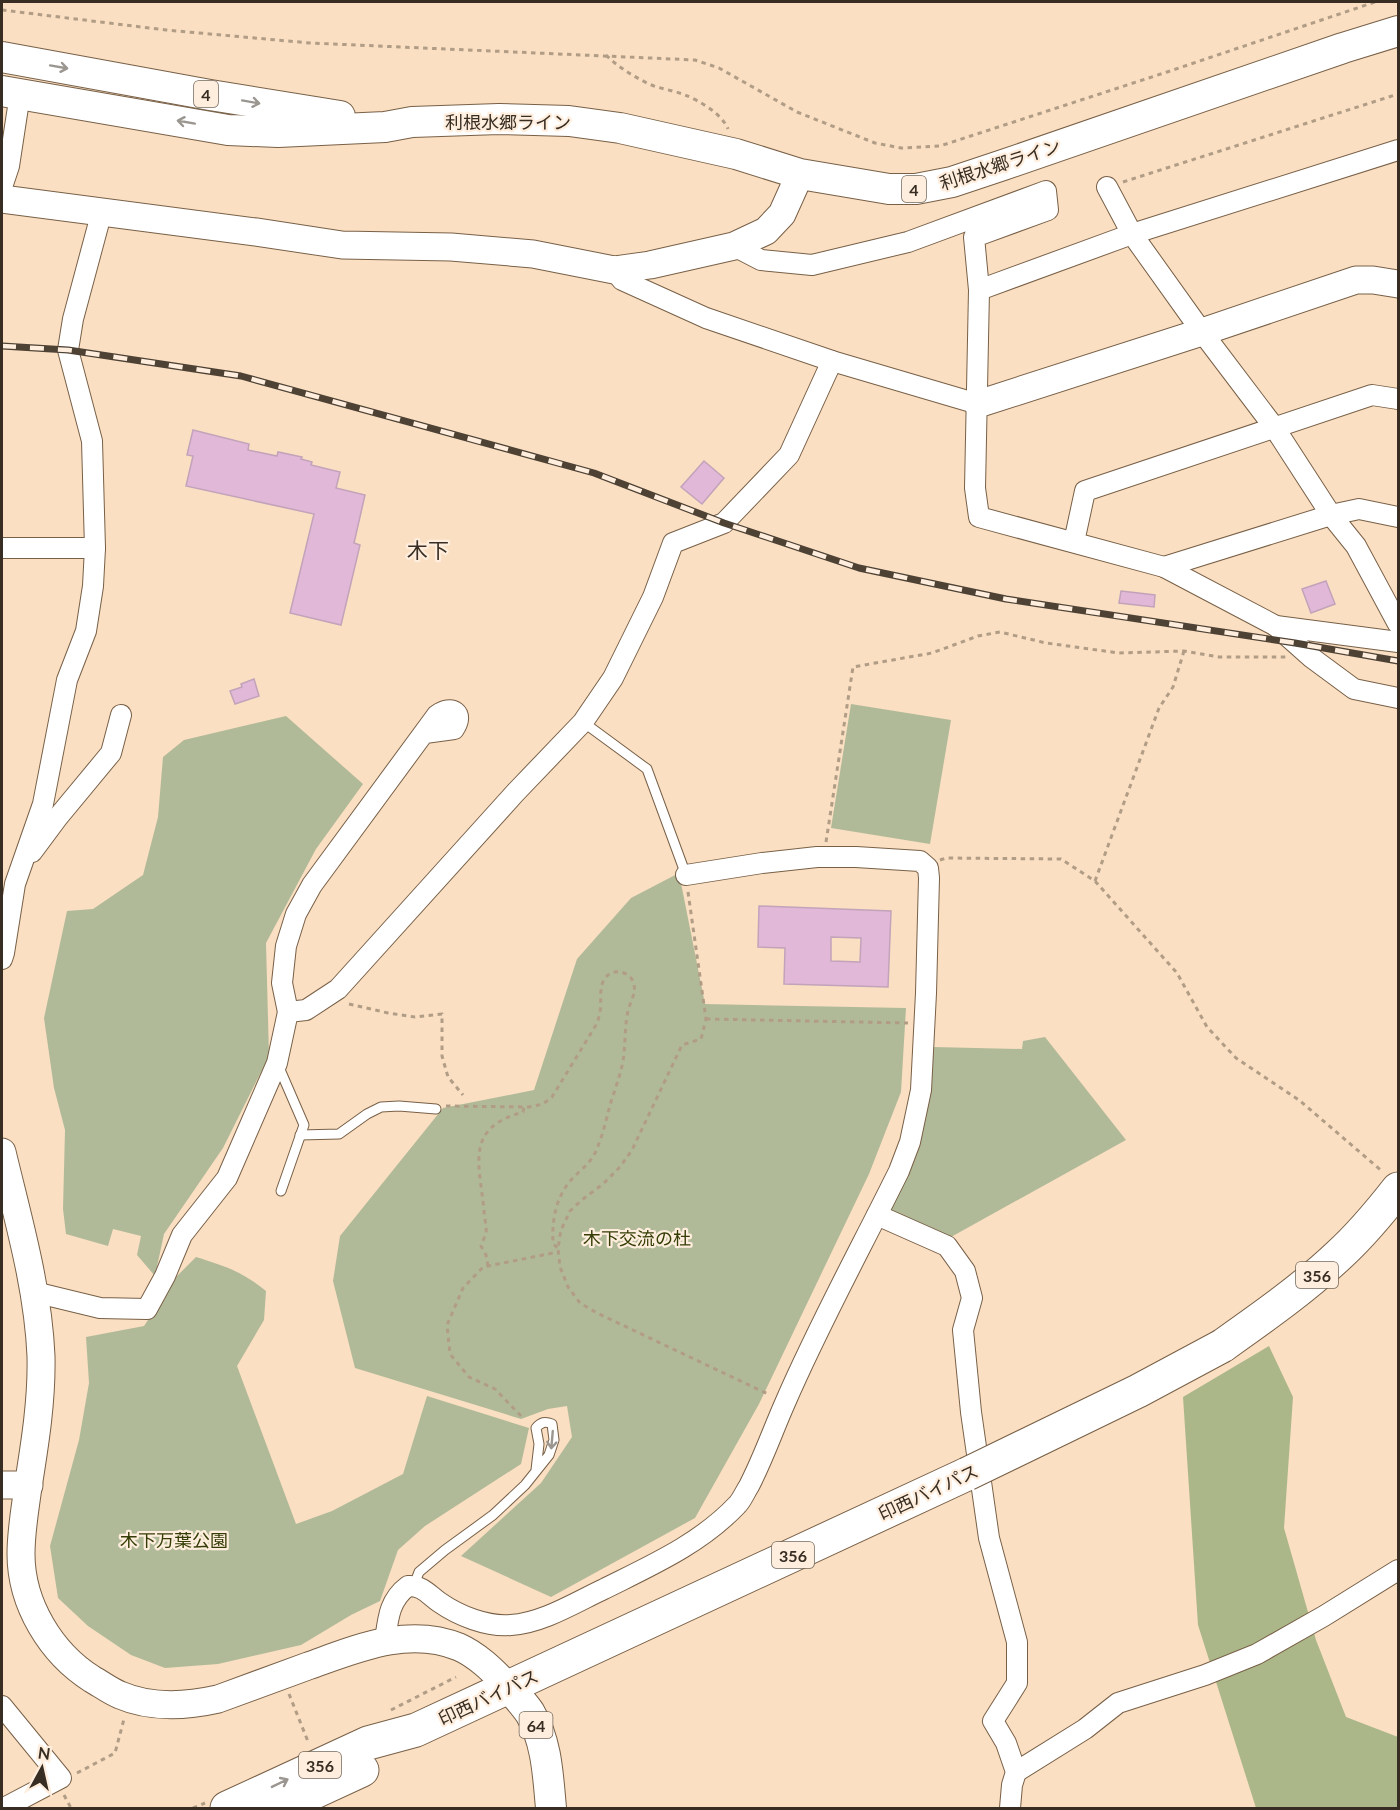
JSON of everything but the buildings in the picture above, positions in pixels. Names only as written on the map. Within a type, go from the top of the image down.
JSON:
[{"type":"highway","name":"印西バイパス","points":[[227,1809],[368,1743],[416,1730],[967,1474],[1222,1346],[1298,1291],[1341,1254],[1372,1221],[1394,1183]]},
{"type":"highway","name":"印西バイパス","points":[[280,1809],[387,1758],[416,1730]]},
{"type":"main road","name":"利根水郷ライン","points":[[2,57],[353,118],[412,122],[499,119],[569,121],[620,128],[736,154],[800,174],[889,189],[916,189],[952,182],[1398,31]]},
{"type":"main road","name":"利根水郷ライン","points":[[11,93],[228,129],[278,132],[385,127],[412,122]]},
{"type":"main road","name":"64","points":[[509,1687],[530,1712],[543,1744],[548,1770],[550,1809]]},
{"type":"street","points":[[2,187],[9,166],[11,93]]},
{"type":"street","points":[[979,290],[1132,234],[1396,152]]},
{"type":"street","points":[[2,199],[342,245],[451,247],[533,254],[614,270],[650,265],[734,246],[766,231],[782,214],[800,174]]},
{"type":"street","points":[[1107,187],[1132,234],[1274,428],[1331,515],[1356,546],[1398,624]]},
{"type":"street","points":[[734,246],[761,260],[812,265],[908,242],[1046,191],[1048,210],[974,237],[979,290],[975,488],[979,517],[1164,567],[1276,626],[1312,658],[1354,689],[1398,698]]},
{"type":"street","points":[[2,959],[15,884],[43,804],[68,680],[86,631],[93,586],[95,548],[92,441],[68,350],[73,319],[102,212]]},
{"type":"street","points":[[614,270],[622,280],[706,318],[832,361],[978,404],[1356,280],[1398,284]]},
{"type":"street","points":[[288,1012],[306,1010],[338,989],[515,793],[583,722],[613,678],[653,597],[673,543],[724,523],[789,455],[832,361]]},
{"type":"street","points":[[1074,542],[1085,490],[1372,394],[1398,399]]},
{"type":"street","points":[[1164,567],[1331,515],[1359,509],[1398,517]]},
{"type":"street","points":[[2,548],[95,548]]},
{"type":"street","points":[[1276,626],[1398,642]]},
{"type":"street","points":[[21,866],[111,753],[121,715]]},
{"type":"street","points":[[34,1292],[100,1308],[147,1309],[165,1276],[182,1234],[227,1178],[278,1063],[288,1012],[282,983],[286,946],[296,914],[312,885],[425,733]]},
{"type":"street","points":[[385,1641],[392,1602],[408,1586],[422,1588],[439,1602],[483,1622],[512,1625],[557,1611],[670,1556],[710,1531],[739,1503],[757,1471],[785,1403],[899,1171],[917,1117],[921,1090],[925,1024],[928,868],[920,861],[903,859],[817,857],[686,875]]},
{"type":"street","points":[[2,1152],[34,1292],[40,1346],[40,1406],[23,1523],[21,1556],[25,1583],[33,1607],[43,1629],[55,1647],[86,1675],[120,1695],[146,1702],[197,1704],[218,1699],[349,1652],[385,1641],[407,1639],[426,1639],[459,1647],[485,1663],[509,1687]]},
{"type":"street","points":[[877,1215],[946,1246],[964,1271],[972,1298],[963,1330],[971,1412],[989,1538],[1017,1642],[1017,1683],[993,1721],[1006,1743],[1016,1772],[1012,1785],[1010,1809]]},
{"type":"street","points":[[2,1485],[29,1485]]},
{"type":"street","points":[[1016,1772],[1085,1729],[1118,1703],[1205,1675],[1257,1654],[1398,1570]]},
{"type":"street","points":[[2,1706],[61,1778],[4,1809]]},
{"type":"lane","points":[[583,722],[647,769],[686,875]]},
{"type":"lane","points":[[278,1063],[304,1125],[281,1191]]},
{"type":"lane","points":[[300,1135],[339,1134],[381,1107],[436,1109]]},
{"type":"lane","points":[[414,1586],[419,1572],[493,1515],[525,1485],[549,1455],[554,1440],[552,1424],[546,1422],[540,1423],[536,1428],[539,1444],[536,1470]]},
{"type":"path","points":[[2,10],[166,30],[310,43],[695,60],[719,68],[797,112],[847,133],[875,143],[901,148],[919,148],[940,146],[1375,2]]},
{"type":"path","points":[[606,56],[618,68],[651,85],[687,95],[710,109],[725,121],[736,154]]},
{"type":"path","points":[[1107,187],[1398,94]]},
{"type":"path","points":[[825,844],[853,667],[932,653],[978,636],[1000,632],[1046,644],[1119,653],[1184,651],[1219,657],[1312,658]]},
{"type":"path","points":[[1095,881],[1159,708],[1173,687],[1184,651]]},
{"type":"path","points":[[924,863],[946,858],[1061,859],[1095,881],[1177,973],[1207,1027],[1236,1058],[1299,1100],[1394,1183]]},
{"type":"path","points":[[686,875],[706,1019],[701,1039],[682,1045],[632,1150],[620,1167],[570,1211],[561,1230],[558,1250],[560,1267],[568,1287],[580,1303],[785,1403]]},
{"type":"path","points":[[436,1109],[448,1105],[524,1107],[543,1104],[552,1097],[596,1025],[600,1013],[602,982],[606,975],[620,972],[632,979],[635,987],[625,1032],[622,1066],[594,1154],[587,1166],[572,1179],[562,1193],[555,1210],[552,1228],[554,1244],[558,1250]]},
{"type":"path","points":[[327,996],[355,1006],[388,1013],[415,1017],[442,1014],[442,1056],[448,1077],[463,1095]]},
{"type":"path","points":[[706,1019],[925,1024]]},
{"type":"path","points":[[488,1266],[481,1246],[486,1232],[479,1161],[480,1145],[484,1135],[492,1127],[501,1120],[523,1112],[524,1107]]},
{"type":"path","points":[[521,1416],[495,1389],[469,1377],[450,1354],[447,1325],[463,1288],[483,1267],[558,1250]]},
{"type":"path","points":[[288,1690],[311,1750]]},
{"type":"path","points":[[61,1778],[71,1776],[115,1753],[127,1710]]},
{"type":"green space","points":[[851,704],[951,720],[930,844],[831,828]]},
{"type":"green space","points":[[286,716],[363,784],[316,849],[266,943],[269,1056],[223,1148],[164,1234],[155,1276],[137,1255],[141,1236],[113,1229],[108,1246],[66,1234],[63,1209],[65,1130],[54,1088],[44,1018],[67,911],[93,909],[143,875],[158,817],[163,757],[184,740]]},
{"type":"green space","name":"木下交流の杜","points":[[679,873],[705,1004],[906,1008],[901,1092],[869,1174],[759,1404],[695,1518],[551,1597],[461,1556],[541,1483],[572,1437],[567,1406],[548,1409],[521,1419],[355,1368],[333,1281],[340,1236],[443,1108],[534,1090],[577,959],[631,898]]},
{"type":"green space","points":[[1045,1037],[1126,1140],[951,1237],[940,1240],[888,1209],[928,1093],[934,1047],[1022,1049],[1023,1041]]},
{"type":"green space","name":"木下万葉公園","points":[[196,1257],[233,1270],[266,1291],[264,1320],[237,1366],[296,1524],[332,1511],[403,1474],[427,1396],[529,1428],[521,1464],[425,1526],[398,1550],[380,1601],[351,1615],[301,1645],[218,1664],[165,1668],[131,1655],[88,1626],[58,1598],[50,1546],[79,1440],[89,1383],[86,1337],[144,1326],[177,1276]]},
{"type":"green space","points":[[1269,1346],[1293,1397],[1284,1528],[1316,1640],[1346,1717],[1398,1737],[1398,1808],[1256,1808],[1198,1625],[1183,1397]]},
{"type":"railway","points":[[2,346],[68,350],[241,376],[594,473],[724,523],[859,568],[1006,599],[1398,661]]},
{"type":"district","name":"木下","points":[[428,549]]}]
